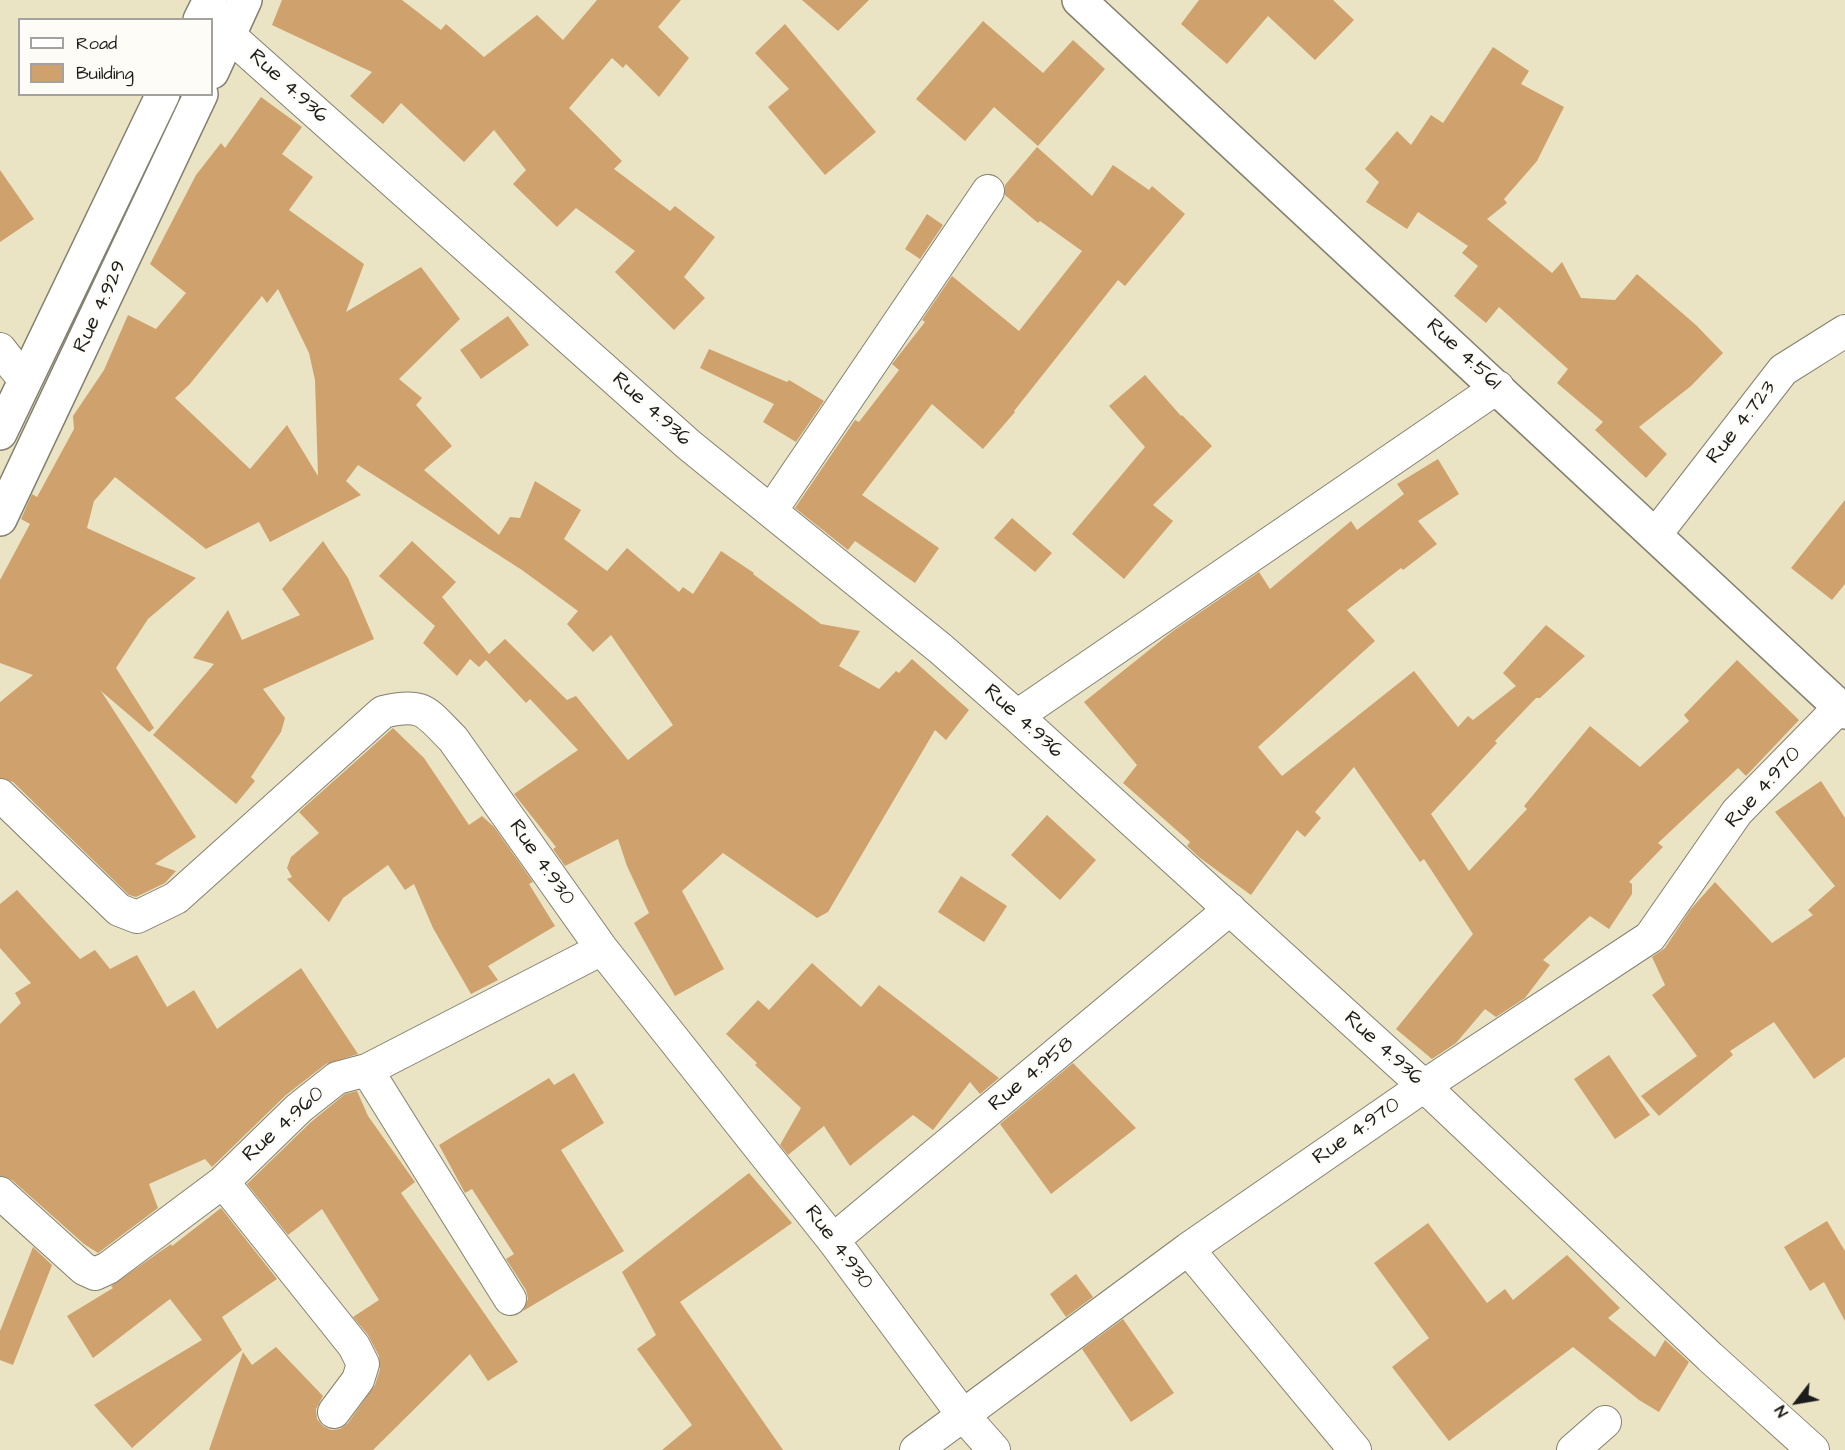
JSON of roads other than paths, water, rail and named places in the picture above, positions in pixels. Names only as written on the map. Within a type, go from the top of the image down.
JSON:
[{"type":"main road","points":[[208,15],[245,0]]},
{"type":"main road","name":"Rue 4.561","points":[[1079,0],[1843,710]]},
{"type":"main road","name":"Rue 4.929","points":[[0,433],[162,96]]},
{"type":"main road","name":"Rue 4.929","points":[[0,519],[200,96]]},
{"type":"street","name":"Rue 4.936","points":[[213,19],[689,445],[941,649],[1017,716],[1424,1086],[1710,1357],[1813,1450]]},
{"type":"street","points":[[771,511],[988,192]]},
{"type":"street","name":"Rue 4.723","points":[[1656,534],[1783,370],[1845,331]]},
{"type":"street","points":[[0,349],[25,381]]},
{"type":"street","points":[[1017,716],[1498,387]]},
{"type":"street","name":"Rue 4.930","points":[[0,795],[119,910],[137,917],[176,898],[383,712],[404,707],[426,711],[453,739],[602,949],[833,1240],[963,1414],[994,1450]]},
{"type":"street","name":"Rue 4.970","points":[[916,1450],[1188,1249],[1424,1086],[1650,937],[1737,812],[1843,710]]},
{"type":"street","name":"Rue 4.958","points":[[833,1240],[1230,909]]},
{"type":"street","name":"Rue 4.960","points":[[0,1193],[84,1269],[95,1274],[108,1268],[223,1182],[299,1108],[337,1078],[367,1071],[602,949]]},
{"type":"street","points":[[367,1071],[510,1299]]},
{"type":"street","points":[[223,1182],[354,1346],[363,1364],[358,1380],[334,1412]]},
{"type":"street","points":[[1188,1249],[1355,1450]]},
{"type":"street","points":[[1573,1450],[1605,1422]]}]
